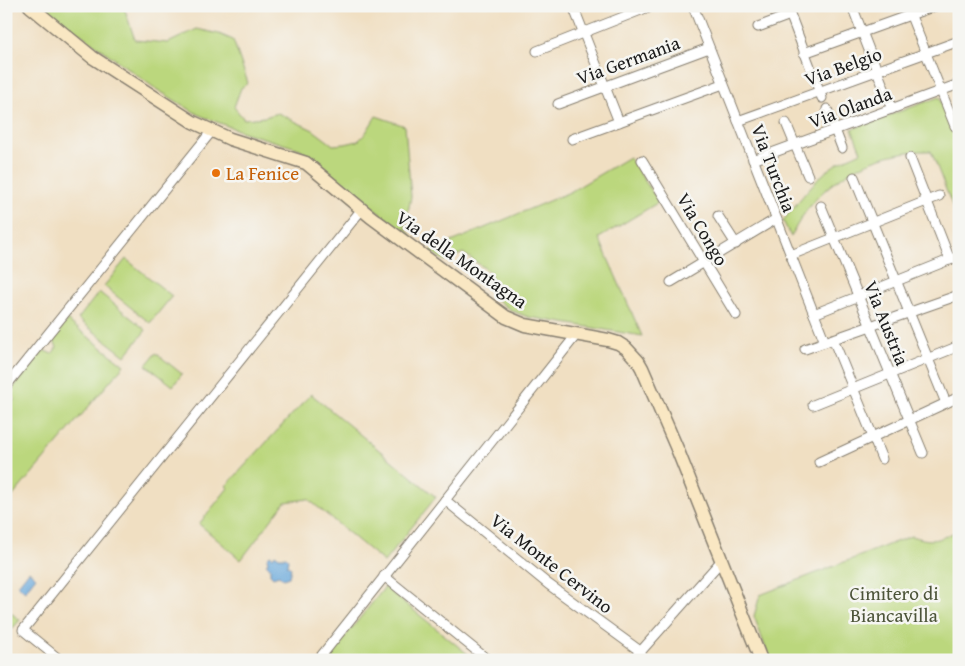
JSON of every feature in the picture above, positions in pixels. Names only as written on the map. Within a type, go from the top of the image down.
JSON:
[{"type":"street","name":"Via della Montagna","points":[[30,6],[105,66],[193,122],[211,132],[306,163],[362,209],[506,317],[525,325],[618,343],[626,348],[638,361],[678,451],[761,660]]},
{"type":"street","points":[[573,6],[619,122]]},
{"type":"street","points":[[537,51],[584,33],[633,10],[651,6]]},
{"type":"street","name":"Via Turchia","points":[[693,6],[814,314],[853,388],[882,459]]},
{"type":"street","points":[[852,6],[892,108]]},
{"type":"street","points":[[804,53],[862,32],[908,11],[934,6]]},
{"type":"street","points":[[758,27],[788,10],[821,95]]},
{"type":"street","points":[[908,11],[958,129]]},
{"type":"street","name":"Via Belgio","points":[[738,121],[821,95],[877,71],[959,41]]},
{"type":"street","name":"Via Germania","points":[[558,104],[709,48]]},
{"type":"street","points":[[572,139],[723,84]]},
{"type":"street","name":"Via Olanda","points":[[753,160],[959,84]]},
{"type":"street","points":[[827,109],[842,148]]},
{"type":"street","points":[[786,123],[808,176]]},
{"type":"street","points":[[6,386],[211,132]]},
{"type":"street","points":[[814,314],[954,258],[927,201],[910,158]]},
{"type":"street","name":"Via Congo","points":[[642,160],[736,315]]},
{"type":"street","points":[[854,177],[946,403]]},
{"type":"street","points":[[791,255],[938,196]]},
{"type":"street","name":"Via Austria","points":[[821,206],[923,453]]},
{"type":"street","points":[[60,660],[24,630],[362,209]]},
{"type":"street","points":[[718,216],[736,244]]},
{"type":"street","points":[[671,282],[776,219]]},
{"type":"street","points":[[805,349],[959,294]]},
{"type":"street","points":[[318,660],[577,334]]},
{"type":"street","points":[[812,404],[959,346]]},
{"type":"street","points":[[819,462],[959,397]]},
{"type":"street","name":"Via Monte Cervino","points":[[445,500],[548,584],[640,651]]},
{"type":"street","points":[[632,660],[722,560]]},
{"type":"street","points":[[384,576],[488,660]]},
{"type":"green space","points":[[42,6],[118,6],[125,10],[135,40],[168,43],[197,29],[219,34],[233,40],[248,83],[241,88],[234,107],[244,119],[265,117],[278,113],[313,130],[333,145],[358,141],[365,134],[376,116],[405,126],[411,197],[405,227],[412,237],[367,204],[300,149],[243,132],[199,115],[156,89]]},
{"type":"green space","points":[[939,97],[951,129],[955,133],[959,133],[959,223],[931,151],[909,152],[867,163],[848,173],[815,200],[801,218],[791,237],[783,221],[800,199],[833,166],[861,152],[852,129]]},
{"type":"green space","points":[[629,157],[659,202],[599,238],[642,336],[528,317],[512,311],[493,297],[490,272],[463,253],[445,261],[430,251],[570,192]]},
{"type":"green space","points":[[126,259],[172,296],[150,323],[104,286]]},
{"type":"green space","points":[[99,292],[146,330],[125,356],[78,319]]},
{"type":"green space","points":[[67,320],[124,365],[6,504],[6,388],[11,404],[15,399],[10,392],[43,350],[52,354],[57,347],[53,340]]},
{"type":"green space","points":[[156,353],[182,374],[173,386],[146,365]]},
{"type":"green space","points":[[311,394],[436,497],[384,562],[308,499],[285,502],[241,560],[199,524],[228,488],[226,486]]},
{"type":"green space","name":"Cimitero di Biancavilla","points":[[959,530],[959,565],[956,567],[959,573],[959,660],[770,660],[754,616],[760,595],[911,536],[931,540]]},
{"type":"green space","points":[[385,587],[475,660],[326,660]]},
{"type":"green space","points":[[6,609],[20,620],[11,630],[6,626]]},
{"type":"water","points":[[275,554],[288,559],[287,565],[291,568],[289,577],[283,579],[279,575],[273,577],[270,574],[270,568],[266,564],[268,563],[267,558],[270,555],[273,557]]},
{"type":"water","points":[[29,571],[36,577],[25,591],[18,585]]},
{"type":"place","name":"La Fenice","points":[[216,173]]}]
